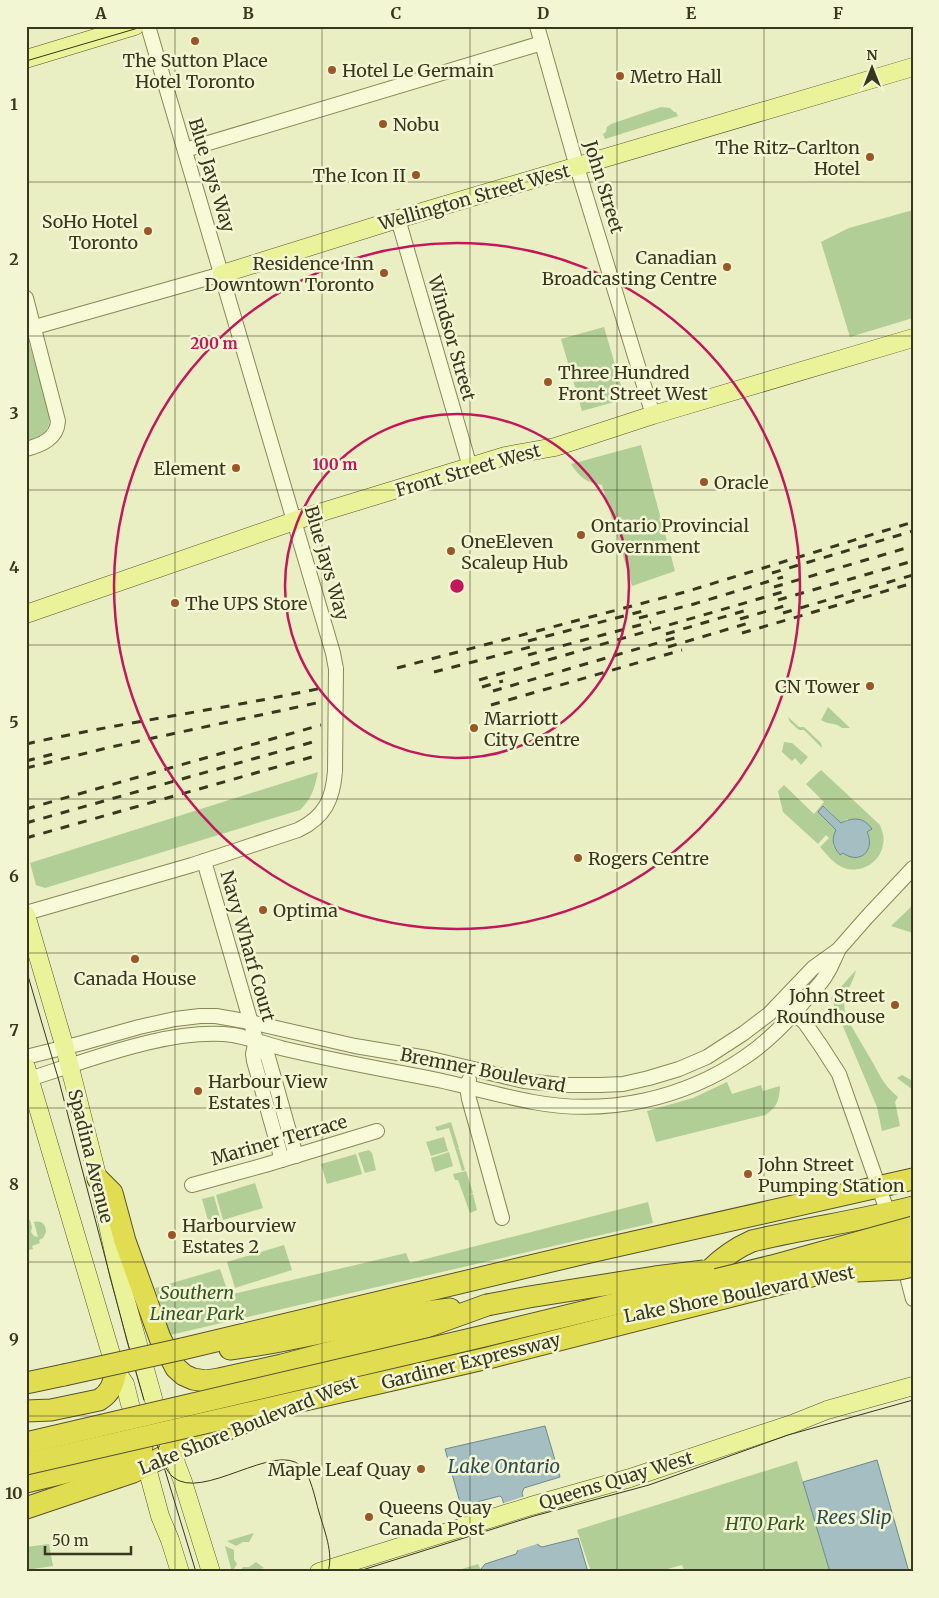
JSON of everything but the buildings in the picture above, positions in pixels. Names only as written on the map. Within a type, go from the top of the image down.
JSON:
[{"type":"highway","points":[[98,1179],[112,1193],[125,1241],[160,1338],[176,1368],[184,1375],[193,1379],[206,1381],[219,1379],[282,1365],[426,1327],[487,1305]]},
{"type":"highway","points":[[26,1383],[182,1349],[581,1254],[913,1179]]},
{"type":"highway","points":[[675,1303],[700,1282],[708,1271],[742,1245],[752,1241],[913,1207]]},
{"type":"highway","name":"Gardiner Expressway","points":[[26,1443],[484,1336],[772,1266],[913,1227]]},
{"type":"highway","name":"Gardiner Expressway","points":[[26,1464],[488,1358],[819,1274],[899,1269],[910,1257]]},
{"type":"highway","name":"Lake Shore Boulevard West","points":[[26,1508],[95,1486],[144,1457],[340,1384],[488,1350],[675,1303],[799,1286],[910,1257]]},
{"type":"highway","points":[[182,1349],[216,1351],[265,1345],[404,1316],[487,1305],[655,1276],[772,1266]]},
{"type":"highway","points":[[26,1411],[51,1410],[99,1400],[112,1389],[116,1372]]},
{"type":"highway","points":[[26,1420],[51,1410]]},
{"type":"highway","points":[[26,1482],[84,1468],[144,1457]]},
{"type":"main road","points":[[26,59],[135,26]]},
{"type":"main road","name":"Wellington Street West","points":[[222,274],[398,219],[913,68]]},
{"type":"main road","name":"Front Street West","points":[[26,614],[295,521],[505,456],[555,447],[653,415],[913,338]]},
{"type":"main road","name":"Spadina Avenue","points":[[26,914],[65,1048],[98,1179],[123,1292],[153,1398]]},
{"type":"main road","name":"Spadina Avenue","points":[[28,1075],[116,1372],[125,1384],[130,1404]]},
{"type":"main road","name":"Queens Quay West","points":[[319,1572],[531,1506],[630,1478],[827,1410],[913,1386]]},
{"type":"main road","points":[[170,1447],[211,1572]]},
{"type":"main road","points":[[144,1457],[160,1516],[180,1572]]},
{"type":"street","name":"Blue Jays Way","points":[[26,914],[204,861],[298,830],[311,823],[331,798],[335,771],[336,669],[331,644],[148,26]]},
{"type":"street","name":"John Street","points":[[537,26],[653,415]]},
{"type":"street","points":[[185,150],[542,43]]},
{"type":"street","name":"Windsor Street","points":[[398,219],[470,467]]},
{"type":"street","name":"Wellington Street West","points":[[35,327],[222,274]]},
{"type":"street","points":[[26,298],[35,327],[58,424],[47,441],[41,445],[26,449]]},
{"type":"street","name":"Navy Wharf Court","points":[[204,861],[250,1022],[256,1040],[268,1057],[296,1156]]},
{"type":"street","name":"Bremner Boulevard","points":[[26,1057],[175,1019],[216,1016],[355,1046],[427,1058],[524,1081],[563,1085],[624,1084],[679,1069],[715,1052],[744,1033],[782,1002],[813,968],[838,950],[913,868]]},
{"type":"street","name":"Bremner Boulevard","points":[[28,1075],[69,1067],[152,1041],[204,1034],[233,1035],[284,1049],[534,1102],[597,1107],[627,1104],[656,1098],[707,1079],[762,1046],[826,977],[838,950]]},
{"type":"street","points":[[782,1002],[794,1013],[821,1046],[839,1074],[888,1213],[910,1257],[913,1299]]},
{"type":"street","name":"Navy Wharf Court","points":[[256,1040],[253,1054],[254,1061],[282,1160]]},
{"type":"street","points":[[472,1069],[467,1087],[469,1098],[502,1218]]},
{"type":"street","name":"Mariner Terrace","points":[[192,1185],[377,1131]]},
{"type":"green space","points":[[661,107],[670,108],[678,116],[605,139],[603,134],[611,124]]},
{"type":"green space","points":[[913,210],[913,318],[850,337],[821,242],[849,228]]},
{"type":"green space","points":[[604,327],[625,399],[582,411],[561,339]]},
{"type":"green space","points":[[26,333],[50,414],[50,420],[47,429],[41,435],[26,441]]},
{"type":"green space","points":[[641,445],[675,571],[632,586],[602,485],[584,479],[571,464]]},
{"type":"green space","points":[[828,707],[850,728],[842,728],[821,720]]},
{"type":"green space","points":[[788,717],[799,727],[804,727],[821,743],[822,748],[804,730],[799,730],[790,722]]},
{"type":"green space","points":[[784,742],[792,743],[808,757],[801,765],[795,758],[792,761],[782,752]]},
{"type":"green space","points":[[821,770],[880,825],[884,841],[874,861],[863,868],[857,869],[840,866],[820,847],[829,838],[826,835],[818,844],[783,812],[778,791],[784,785],[814,814],[824,802],[806,784]],"holes":[[[824,806],[841,823],[847,819],[865,831],[870,844],[868,850],[856,856],[850,856],[843,852],[839,855],[833,845],[837,830],[818,812]]]},
{"type":"green space","points":[[318,772],[312,793],[300,810],[45,888],[36,885],[30,863]]},
{"type":"green space","points":[[913,905],[913,933],[891,926]]},
{"type":"green space","points":[[856,970],[845,997],[846,1016],[884,1082],[898,1097],[895,1102],[900,1126],[882,1131],[877,1107],[831,998]]},
{"type":"green space","points":[[902,1075],[913,1081],[913,1090],[897,1078]]},
{"type":"green space","points":[[727,1082],[732,1094],[761,1085],[763,1091],[780,1086],[777,1103],[765,1115],[656,1142],[647,1111],[693,1098]]},
{"type":"green space","points":[[451,1122],[459,1148],[457,1149],[459,1149],[465,1170],[462,1171],[449,1128],[437,1131],[435,1127]]},
{"type":"green space","points":[[444,1137],[448,1151],[431,1156],[426,1142]]},
{"type":"green space","points":[[369,1150],[372,1153],[376,1170],[365,1173],[358,1153]]},
{"type":"green space","points":[[449,1152],[453,1166],[435,1172],[431,1158]]},
{"type":"green space","points":[[356,1154],[362,1174],[327,1184],[321,1164]]},
{"type":"green space","points":[[466,1171],[473,1193],[467,1195],[473,1194],[477,1210],[470,1213],[458,1180],[455,1180],[453,1174]]},
{"type":"green space","points":[[255,1183],[263,1208],[223,1220],[216,1195]]},
{"type":"green space","points":[[214,1196],[221,1221],[209,1224],[202,1199]]},
{"type":"green space","name":"Southern Linear Park","points":[[648,1202],[653,1223],[170,1335],[155,1288],[220,1269],[229,1295],[406,1253],[410,1263]]},
{"type":"green space","points":[[30,1220],[31,1232],[34,1236],[38,1237],[34,1222],[43,1224],[46,1232],[43,1238],[39,1240],[40,1243],[32,1246],[33,1249],[26,1251],[26,1221]]},
{"type":"green space","points":[[284,1245],[292,1270],[235,1288],[227,1262]]},
{"type":"green space","name":"HTO Park","points":[[797,1461],[830,1572],[685,1572],[682,1565],[664,1570],[664,1572],[591,1572],[577,1530]]},
{"type":"green space","points":[[254,1533],[249,1542],[243,1542],[236,1546],[227,1541]]},
{"type":"green space","points":[[49,1544],[53,1566],[26,1570],[26,1547]]},
{"type":"green space","points":[[225,1546],[234,1550],[234,1559],[237,1564],[232,1572]]},
{"type":"green space","points":[[256,1562],[264,1568],[250,1572],[240,1572],[243,1567],[249,1567]]},
{"type":"green space","points":[[478,1564],[482,1572],[452,1572]]},
{"type":"water","points":[[823,806],[841,823],[858,819],[869,825],[872,829],[867,832],[869,845],[868,850],[864,854],[860,857],[849,856],[843,853],[840,855],[834,843],[836,830],[818,812]]},
{"type":"water","name":"Lake Ontario","points":[[545,1426],[560,1477],[524,1488],[522,1493],[538,1545],[542,1547],[578,1538],[588,1572],[482,1572],[481,1569],[485,1564],[516,1554],[518,1550],[500,1496],[461,1506],[445,1449]]},
{"type":"water","name":"Rees Slip","points":[[877,1460],[909,1572],[830,1572],[803,1482]]},
{"type":"pier","points":[[525,1496],[540,1543],[515,1551],[501,1504]]},
{"type":"tram line","points":[[26,61],[145,26]]},
{"type":"tram line","points":[[26,969],[59,1081],[144,1400]]},
{"type":"tram line","points":[[356,1572],[534,1516],[649,1485],[788,1435],[913,1400]]},
{"type":"tram line","points":[[157,1444],[196,1572]]},
{"type":"tram line","points":[[160,1453],[171,1475],[186,1483],[219,1478],[274,1461],[289,1460],[301,1466],[310,1481],[328,1542],[330,1557],[328,1572]]},
{"type":"railway","points":[[397,668],[685,592],[913,522]]},
{"type":"railway","points":[[772,573],[913,531]]},
{"type":"railway","points":[[774,587],[913,546]]},
{"type":"railway","points":[[778,600],[913,561]]},
{"type":"railway","points":[[783,613],[913,575]]},
{"type":"railway","points":[[639,618],[694,604],[783,577]]},
{"type":"railway","points":[[742,633],[913,583]]},
{"type":"railway","points":[[479,680],[786,591]]},
{"type":"railway","points":[[740,619],[791,604]]},
{"type":"railway","points":[[528,641],[647,610]]},
{"type":"railway","points":[[666,634],[747,610]]},
{"type":"railway","points":[[528,655],[651,622]]},
{"type":"railway","points":[[668,647],[752,622]]},
{"type":"railway","points":[[493,691],[678,637]]},
{"type":"railway","points":[[434,672],[538,645]]},
{"type":"railway","points":[[491,705],[682,650]]},
{"type":"railway","points":[[482,687],[503,681]]},
{"type":"railway","points":[[26,744],[322,688]]},
{"type":"railway","points":[[26,768],[111,747],[321,702]]},
{"type":"railway","points":[[26,809],[321,725]]},
{"type":"railway","points":[[26,823],[320,740]]},
{"type":"railway","points":[[26,761],[53,754]]},
{"type":"railway","points":[[26,838],[319,755]]},
{"type":"place","name":"The Sutton Place Hotel Toronto","points":[[195,41]]},
{"type":"place","name":"Hotel Le Germain","points":[[332,70]]},
{"type":"place","name":"Metro Hall","points":[[620,76]]},
{"type":"place","name":"Nobu","points":[[383,124]]},
{"type":"place","name":"The Ritz-Carlton Hotel","points":[[870,157]]},
{"type":"place","name":"The Icon II","points":[[416,175]]},
{"type":"place","name":"SoHo Hotel Toronto","points":[[148,231]]},
{"type":"place","name":"Canadian Broadcasting Centre","points":[[727,267]]},
{"type":"place","name":"Residence Inn Downtown Toronto","points":[[384,273]]},
{"type":"place","name":"Three Hundred Front Street West","points":[[548,382]]},
{"type":"place","name":"Element","points":[[236,468]]},
{"type":"place","name":"Oracle","points":[[704,482]]},
{"type":"place","name":"Ontario Provincial Government","points":[[581,535]]},
{"type":"place","name":"OneEleven Scaleup Hub","points":[[451,551]]},
{"type":"place","name":"The UPS Store","points":[[175,603]]},
{"type":"place","name":"CN Tower","points":[[870,686]]},
{"type":"place","name":"Marriott City Centre","points":[[474,728]]},
{"type":"place","name":"Rogers Centre","points":[[578,858]]},
{"type":"place","name":"Optima","points":[[263,910]]},
{"type":"place","name":"Canada House","points":[[135,959]]},
{"type":"place","name":"John Street Roundhouse","points":[[895,1005]]},
{"type":"place","name":"Harbour View Estates 1","points":[[198,1091]]},
{"type":"place","name":"John Street Pumping Station","points":[[748,1174]]},
{"type":"place","name":"Harbourview Estates 2","points":[[172,1235]]},
{"type":"place","name":"Maple Leaf Quay","points":[[421,1469]]},
{"type":"place","name":"Queens Quay Canada Post","points":[[369,1517]]}]
